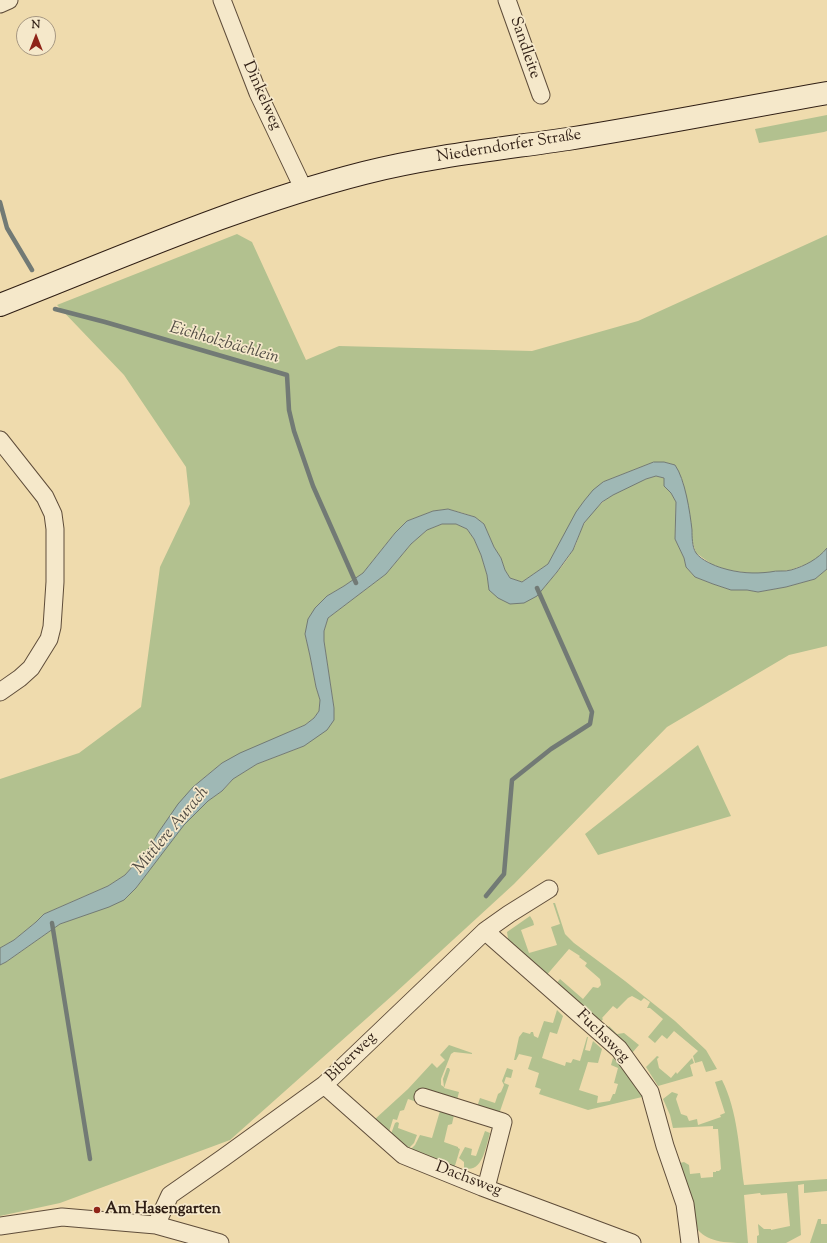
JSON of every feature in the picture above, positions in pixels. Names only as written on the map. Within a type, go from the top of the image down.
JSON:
[{"type":"main road","name":"Niederndorfer Straße","points":[[0,305],[240,211],[304,190],[365,173],[415,162],[569,139],[827,93]]},
{"type":"street","points":[[0,4],[9,0]]},
{"type":"street","name":"Dinkelweg","points":[[222,0],[258,93],[304,190]]},
{"type":"street","name":"Sandleite","points":[[508,0],[541,95]]},
{"type":"street","points":[[0,440],[45,497],[53,514],[55,529],[55,582],[52,627],[49,639],[31,668],[0,692]]},
{"type":"street","name":"Biberweg","points":[[156,1225],[170,1195],[324,1085],[485,931],[508,914],[549,890]]},
{"type":"street","name":"Fuchsweg","points":[[485,931],[619,1049],[650,1092],[665,1146],[684,1204],[690,1243]]},
{"type":"street","name":"Dachsweg","points":[[324,1085],[403,1155],[632,1243]]},
{"type":"street","points":[[423,1097],[503,1122],[486,1188]]},
{"type":"street","points":[[0,1226],[62,1217],[156,1225],[220,1243]]},
{"type":"green space","points":[[827,115],[827,131],[759,143],[755,129]]},
{"type":"green space","points":[[237,234],[252,242],[306,360],[339,346],[532,351],[638,321],[827,235],[827,548],[818,558],[790,570],[757,574],[728,570],[713,565],[696,553],[692,540],[692,530],[683,482],[675,465],[664,462],[654,462],[603,482],[584,501],[548,564],[522,582],[510,578],[484,524],[475,517],[448,509],[433,511],[407,521],[395,533],[363,573],[327,596],[305,634],[320,700],[319,711],[314,718],[305,725],[222,763],[193,787],[158,833],[150,847],[125,875],[108,886],[44,914],[14,940],[0,948],[0,779],[79,753],[141,707],[160,567],[190,504],[186,467],[124,375],[57,305]]},
{"type":"green space","points":[[656,476],[664,478],[664,486],[671,493],[676,502],[675,539],[684,558],[686,567],[695,577],[731,590],[758,592],[786,587],[815,579],[827,569],[827,646],[789,655],[667,727],[514,884],[394,994],[230,1140],[60,1203],[0,1216],[0,965],[60,924],[95,911],[136,888],[183,825],[208,801],[222,791],[233,779],[257,764],[304,746],[334,708],[324,641],[324,631],[328,618],[386,574],[411,544],[427,530],[442,524],[456,524],[467,529],[474,539],[481,555],[487,575],[489,590],[537,596],[561,568],[575,547],[584,524],[597,507],[605,500],[625,488]]},
{"type":"green space","points":[[698,745],[731,816],[598,855],[585,834]]},
{"type":"green space","points":[[553,903],[555,903],[565,934],[574,943],[675,1021],[706,1050],[717,1069],[706,1072],[702,1061],[695,1063],[693,1056],[698,1051],[674,1031],[667,1039],[662,1035],[655,1043],[648,1037],[663,1019],[650,1008],[647,1008],[650,1002],[644,998],[641,1001],[632,996],[617,1009],[613,1006],[602,1018],[603,1019],[599,1024],[555,985],[560,979],[583,999],[593,987],[598,988],[601,985],[600,979],[585,966],[587,963],[579,957],[580,956],[569,949],[545,977],[509,945],[507,932],[530,916],[534,925],[521,930],[529,953],[557,945],[551,927],[560,924]]},
{"type":"green space","points":[[557,1010],[563,1016],[557,1034],[550,1032],[542,1058],[565,1066],[566,1062],[571,1063],[573,1059],[580,1061],[588,1037],[585,1050],[590,1051],[593,1041],[602,1049],[598,1063],[588,1062],[579,1090],[598,1096],[597,1103],[610,1101],[613,1094],[615,1094],[618,1084],[614,1083],[618,1068],[611,1065],[613,1058],[624,1068],[643,1095],[642,1097],[588,1110],[539,1094],[541,1089],[535,1087],[539,1073],[528,1069],[532,1057],[519,1054],[516,1060],[514,1060],[519,1037],[523,1032],[530,1034],[533,1032],[534,1036],[538,1038],[544,1021],[553,1023]]},
{"type":"green space","points":[[609,1026],[617,1034],[624,1033],[639,1045],[632,1053],[606,1030]]},
{"type":"green space","points":[[449,1045],[472,1053],[454,1052],[451,1054],[441,1079],[441,1085],[444,1087],[443,1079],[447,1068],[449,1068],[450,1070],[444,1088],[459,1092],[456,1104],[414,1101],[408,1099],[404,1110],[400,1111],[397,1120],[393,1119],[389,1132],[374,1120],[408,1089],[432,1063],[437,1068],[445,1060],[440,1055]]},
{"type":"green space","points":[[657,1056],[659,1057],[657,1059],[659,1068],[671,1078],[676,1072],[677,1074],[692,1058],[694,1063],[690,1065],[693,1076],[658,1086],[646,1067]]},
{"type":"green space","points":[[507,1068],[513,1070],[511,1078],[506,1077],[504,1083],[509,1085],[498,1117],[476,1110],[480,1098],[495,1103],[498,1094],[501,1092],[504,1085],[502,1081]]},
{"type":"green space","points":[[722,1080],[735,1118],[744,1185],[827,1179],[827,1191],[804,1193],[804,1184],[798,1185],[801,1235],[786,1243],[757,1243],[757,1236],[759,1235],[758,1224],[764,1229],[771,1230],[790,1226],[787,1193],[761,1195],[760,1193],[744,1195],[748,1243],[714,1240],[708,1238],[698,1230],[680,1163],[684,1162],[689,1165],[690,1174],[700,1173],[701,1178],[713,1177],[713,1172],[721,1169],[718,1129],[713,1129],[713,1126],[673,1128],[670,1115],[663,1099],[672,1092],[678,1094],[676,1099],[681,1114],[687,1116],[689,1121],[697,1119],[698,1125],[721,1117],[720,1115],[725,1113],[715,1082]]},
{"type":"green space","points":[[440,1111],[454,1115],[452,1124],[448,1125],[444,1142],[460,1149],[454,1169],[411,1149],[415,1145],[420,1135],[432,1138]]},
{"type":"green space","points":[[395,1123],[399,1123],[398,1128],[417,1135],[414,1143],[409,1148],[391,1134]]},
{"type":"green space","points":[[485,1131],[490,1133],[480,1163],[476,1167],[470,1169],[464,1168],[464,1162],[459,1158],[465,1147],[472,1149],[471,1155],[476,1156]]},
{"type":"green space","points":[[818,1219],[821,1219],[821,1224],[827,1224],[827,1243],[810,1243]]},
{"type":"water","name":"Mittlere Aurach","points":[[654,462],[664,462],[675,465],[679,471],[688,505],[692,530],[692,542],[698,556],[712,564],[728,570],[758,573],[791,570],[811,562],[820,556],[827,548],[827,569],[815,579],[786,587],[758,592],[731,590],[695,577],[686,567],[684,558],[675,539],[676,502],[671,493],[664,486],[664,478],[656,476],[646,479],[602,502],[584,523],[573,550],[557,572],[537,596],[524,603],[510,604],[498,598],[489,590],[487,575],[481,555],[474,539],[467,529],[456,524],[442,524],[427,530],[411,544],[386,574],[328,618],[324,631],[324,641],[334,708],[334,720],[327,730],[304,746],[257,764],[233,779],[222,791],[208,801],[184,825],[136,888],[124,900],[109,907],[60,924],[0,965],[0,948],[14,940],[44,914],[108,886],[125,875],[150,847],[178,804],[193,787],[222,763],[240,753],[305,725],[314,718],[319,711],[320,700],[305,634],[308,619],[315,608],[327,596],[363,573],[395,533],[407,521],[433,511],[448,509],[475,517],[484,524],[510,578],[522,582],[548,564],[576,512],[593,490],[603,482]]},
{"type":"waterway","name":"Eichholzbächlein","points":[[0,202],[7,228],[32,270]]},
{"type":"waterway","name":"Eichholzbächlein","points":[[55,309],[287,375],[289,410],[294,431],[313,486],[356,583]]},
{"type":"waterway","points":[[486,896],[504,874],[512,780],[551,749],[590,724],[592,712],[537,588]]},
{"type":"waterway","points":[[52,923],[90,1159]]},
{"type":"place","name":"Am Hasengarten","points":[[97,1210]]}]
